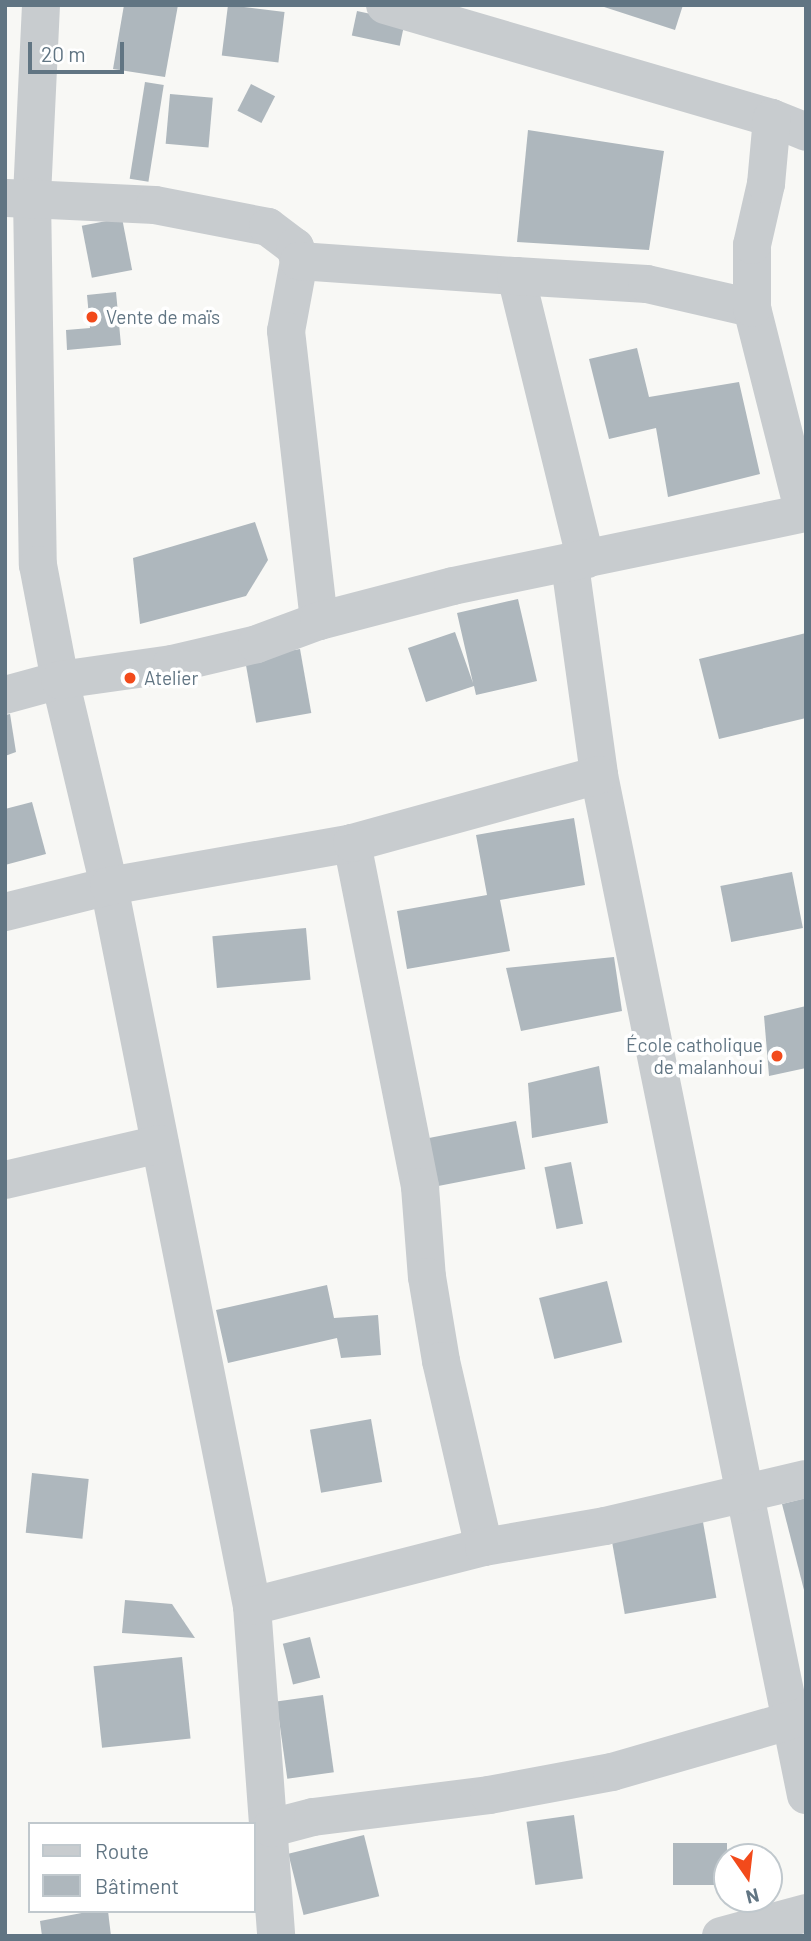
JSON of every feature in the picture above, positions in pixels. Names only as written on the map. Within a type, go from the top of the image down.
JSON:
[{"type":"street","points":[[41,5],[18,197],[38,565],[60,680],[109,886],[252,1606],[271,1828],[276,1936]]},
{"type":"street","points":[[5,695],[60,680],[172,664],[257,644],[319,621],[453,586],[805,513],[752,308],[752,245],[766,184],[789,125],[385,5]]},
{"type":"street","points":[[18,197],[155,205],[268,227],[295,247],[299,261],[286,331],[319,621]]},
{"type":"street","points":[[299,261],[648,284],[752,308]]},
{"type":"street","points":[[516,276],[578,562],[599,775],[743,1495],[799,1718],[806,1795]]},
{"type":"street","points":[[5,912],[109,886],[352,843],[599,775]]},
{"type":"street","points":[[352,843],[420,1187],[426,1277],[441,1361],[484,1547]]},
{"type":"street","points":[[5,1181],[160,1144]]},
{"type":"street","points":[[252,1606],[484,1547],[605,1527],[806,1479]]},
{"type":"street","points":[[271,1828],[313,1817],[489,1795],[612,1772],[799,1718]]},
{"type":"street","points":[[721,1936],[806,1913]]},
{"type":"building","points":[[124,5],[178,5],[165,77],[113,69]]},
{"type":"building","points":[[228,5],[285,12],[278,63],[222,56]]},
{"type":"building","points":[[598,5],[683,5],[675,30]]},
{"type":"building","points":[[357,11],[405,21],[400,46],[352,35]]},
{"type":"building","points":[[145,82],[164,85],[148,182],[130,179]]},
{"type":"building","points":[[251,84],[275,96],[261,123],[237,111]]},
{"type":"building","points":[[170,94],[213,98],[208,148],[166,144]]},
{"type":"building","points":[[528,130],[664,151],[649,250],[517,242]]},
{"type":"building","points":[[122,218],[132,270],[92,278],[82,226]]},
{"type":"building","points":[[116,292],[121,345],[67,350],[66,330],[90,328],[87,295]]},
{"type":"building","points":[[637,348],[649,397],[739,382],[760,474],[668,497],[656,428],[609,439],[589,359]]},
{"type":"building","points":[[255,522],[268,560],[246,596],[140,624],[133,558]]},
{"type":"building","points":[[518,599],[537,681],[476,695],[474,686],[426,702],[408,648],[455,632],[473,683],[457,613]]},
{"type":"building","points":[[806,633],[806,718],[719,739],[699,659]]},
{"type":"building","points":[[300,649],[311,713],[256,723],[245,659]]},
{"type":"building","points":[[10,714],[16,752],[5,756],[5,715]]},
{"type":"building","points":[[32,802],[46,854],[5,865],[5,809]]},
{"type":"building","points":[[574,818],[585,885],[500,900],[510,951],[407,969],[397,911],[487,895],[476,835]]},
{"type":"building","points":[[792,872],[803,928],[731,942],[720,886]]},
{"type":"building","points":[[306,928],[311,980],[217,988],[212,936]]},
{"type":"building","points":[[614,957],[622,1011],[521,1031],[506,968]]},
{"type":"building","points":[[806,1006],[806,1068],[769,1076],[764,1016]]},
{"type":"building","points":[[599,1066],[608,1123],[532,1138],[528,1083]]},
{"type":"building","points":[[516,1121],[525,1169],[437,1186],[428,1138]]},
{"type":"building","points":[[571,1162],[583,1224],[557,1229],[544,1167]]},
{"type":"building","points":[[607,1281],[622,1342],[554,1359],[539,1298]]},
{"type":"building","points":[[327,1285],[334,1318],[378,1315],[381,1355],[341,1358],[337,1338],[228,1363],[216,1310]]},
{"type":"building","points":[[371,1419],[382,1482],[321,1493],[310,1430]]},
{"type":"building","points":[[32,1473],[89,1479],[82,1539],[26,1533]]},
{"type":"building","points":[[806,1498],[806,1594],[805,1594],[782,1504]]},
{"type":"building","points":[[703,1522],[716,1598],[625,1614],[611,1538]]},
{"type":"building","points":[[125,1600],[172,1604],[195,1638],[122,1633]]},
{"type":"building","points":[[310,1637],[320,1678],[293,1685],[283,1644]]},
{"type":"building","points":[[182,1657],[191,1739],[102,1748],[93,1666]]},
{"type":"building","points":[[323,1695],[334,1772],[287,1779],[276,1702]]},
{"type":"building","points":[[574,1815],[583,1878],[535,1885],[526,1822]]},
{"type":"building","points":[[364,1835],[379,1896],[304,1915],[288,1854]]},
{"type":"building","points":[[673,1843],[713,1843],[713,1885],[673,1885]]},
{"type":"building","points":[[82,1913],[108,1913],[111,1936],[42,1936],[40,1921]]},
{"type":"place","name":"Vente de maïs","points":[[92,317]]},
{"type":"place","name":"Atelier","points":[[130,678]]},
{"type":"place","name":"École catholique de malanhoui","points":[[777,1056]]}]
